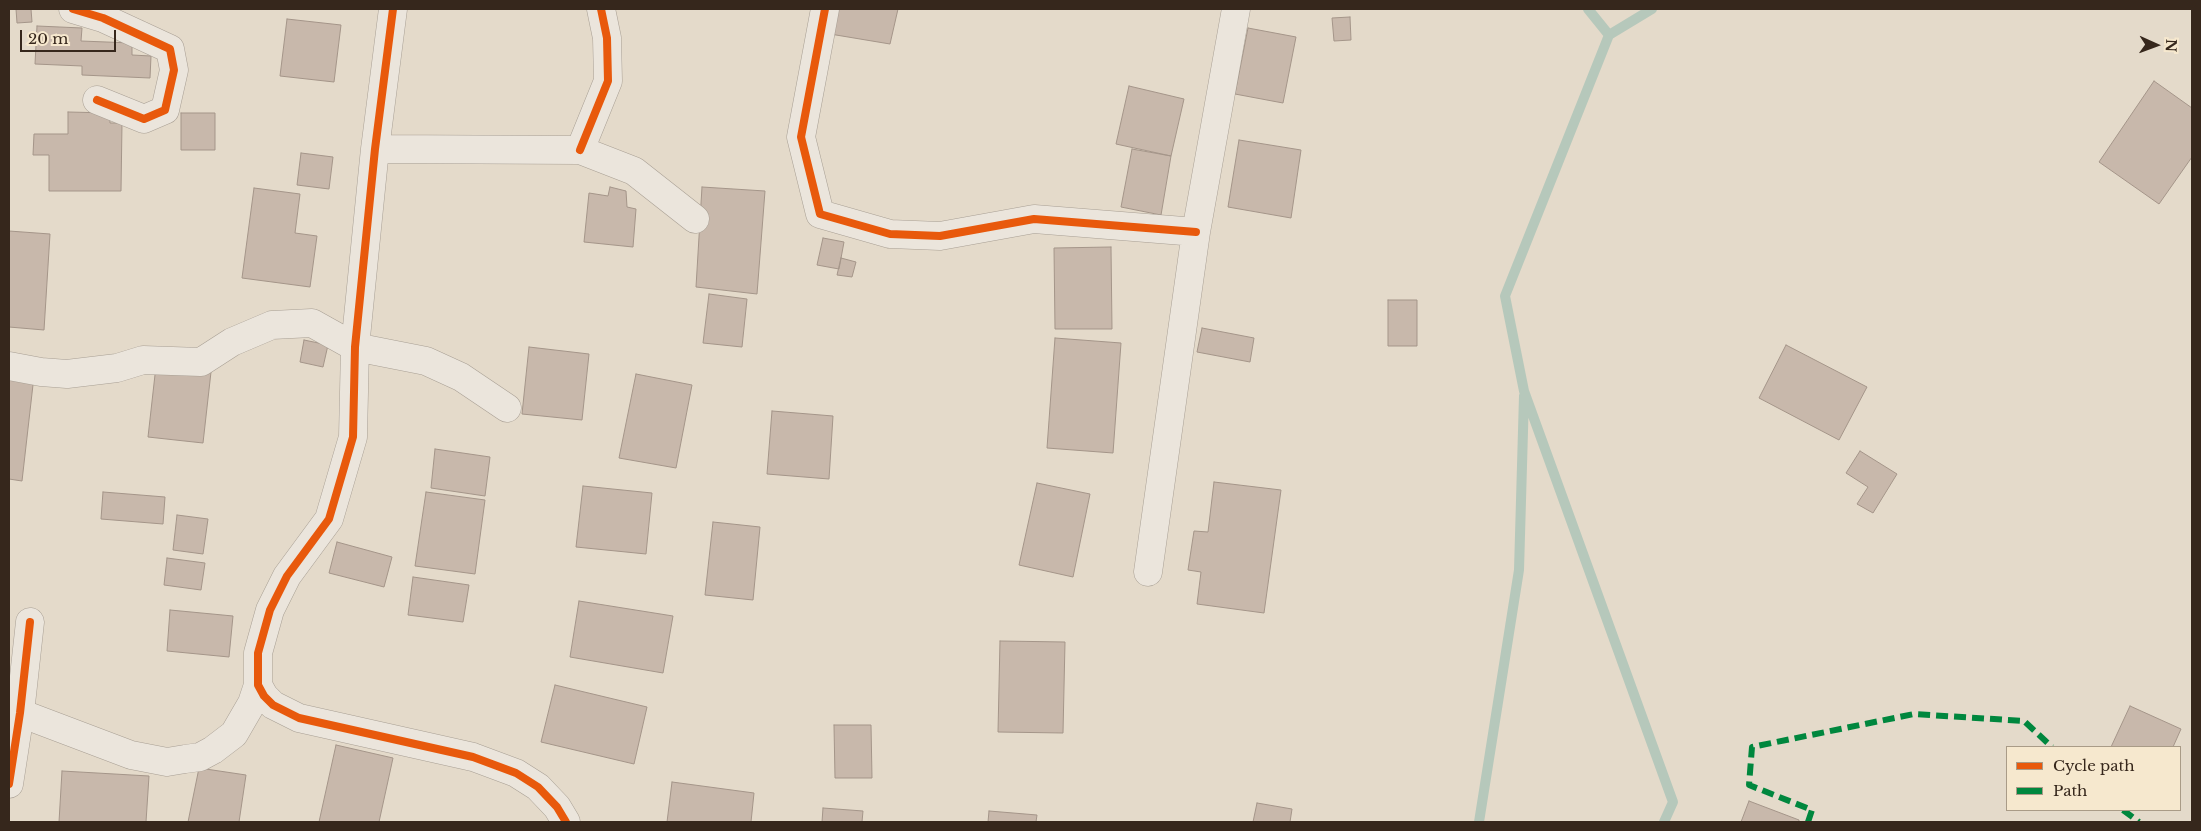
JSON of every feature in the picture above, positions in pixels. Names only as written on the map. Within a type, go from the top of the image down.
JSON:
[{"type":"street","points":[[73,9],[103,18],[170,49],[174,70],[164,110],[144,119],[97,100]]},
{"type":"street","points":[[20,713],[131,756],[167,762],[200,757],[213,750],[234,734],[252,703],[258,685],[258,653],[270,610],[287,576],[329,520],[353,437],[356,346],[375,149],[393,9]]},
{"type":"street","points":[[580,150],[608,81],[607,38],[601,9]]},
{"type":"street","points":[[825,9],[801,137],[820,214],[890,234],[940,236],[1034,219],[1196,232]]},
{"type":"street","points":[[1148,572],[1196,232],[1236,9]]},
{"type":"street","points":[[375,149],[580,150],[634,171],[695,219]]},
{"type":"street","points":[[9,366],[67,374],[117,368],[143,360],[201,362],[232,342],[272,325],[312,323],[356,346],[426,361],[461,377],[507,408]]},
{"type":"street","points":[[9,784],[20,713],[30,622]]},
{"type":"street","points":[[258,685],[264,696],[273,705],[300,718],[473,757],[516,773],[544,792],[557,807],[566,822]]},
{"type":"building","points":[[16,9],[31,9],[32,22],[17,23]]},
{"type":"building","points":[[830,9],[898,9],[890,44],[824,33]]},
{"type":"building","points":[[1350,17],[1351,40],[1334,41],[1332,18]]},
{"type":"building","points":[[287,19],[341,25],[334,82],[280,76]]},
{"type":"building","points":[[37,26],[82,28],[81,41],[132,43],[132,55],[151,56],[150,78],[82,75],[82,66],[35,64]]},
{"type":"building","points":[[1248,28],[1296,37],[1283,103],[1235,94]]},
{"type":"building","points":[[2154,81],[2192,108],[2192,157],[2159,204],[2099,162]]},
{"type":"building","points":[[1129,86],[1184,99],[1171,156],[1116,144]]},
{"type":"building","points":[[68,112],[110,113],[110,123],[122,123],[121,191],[49,191],[49,155],[33,155],[34,134],[68,134]]},
{"type":"building","points":[[181,113],[215,113],[215,150],[181,150]]},
{"type":"building","points":[[1239,140],[1301,150],[1291,218],[1228,207]]},
{"type":"building","points":[[1132,149],[1171,156],[1161,215],[1121,207]]},
{"type":"building","points":[[301,153],[333,157],[329,189],[297,185]]},
{"type":"building","points":[[610,187],[626,191],[627,207],[636,209],[633,247],[584,242],[589,193],[608,196]]},
{"type":"building","points":[[702,187],[765,191],[757,294],[696,287]]},
{"type":"building","points":[[254,188],[300,194],[295,233],[317,236],[310,287],[242,278]]},
{"type":"building","points":[[9,231],[50,234],[44,330],[9,327]]},
{"type":"building","points":[[823,238],[844,242],[839,269],[817,265]]},
{"type":"building","points":[[1111,247],[1112,329],[1055,329],[1054,248]]},
{"type":"building","points":[[841,258],[856,262],[852,277],[837,275]]},
{"type":"building","points":[[709,294],[747,299],[742,347],[703,343]]},
{"type":"building","points":[[1388,300],[1417,300],[1417,346],[1388,346]]},
{"type":"building","points":[[1202,328],[1254,338],[1250,362],[1197,352]]},
{"type":"building","points":[[1055,338],[1121,343],[1113,453],[1047,448]]},
{"type":"building","points":[[304,340],[328,345],[323,367],[300,362]]},
{"type":"building","points":[[1786,345],[1867,387],[1839,440],[1759,398]]},
{"type":"building","points":[[529,347],[589,354],[582,420],[522,414]]},
{"type":"building","points":[[156,366],[211,372],[203,443],[148,437]]},
{"type":"building","points":[[9,373],[34,376],[22,481],[9,479]]},
{"type":"building","points":[[636,374],[692,385],[676,468],[619,458]]},
{"type":"building","points":[[772,411],[833,416],[829,479],[767,474]]},
{"type":"building","points":[[435,449],[490,457],[485,496],[431,488]]},
{"type":"building","points":[[1860,451],[1897,474],[1873,513],[1857,504],[1868,487],[1846,473]]},
{"type":"building","points":[[1214,482],[1281,490],[1264,613],[1197,604],[1201,572],[1188,570],[1194,531],[1208,532]]},
{"type":"building","points":[[1037,483],[1090,494],[1073,577],[1019,565]]},
{"type":"building","points":[[583,486],[652,493],[646,554],[576,547]]},
{"type":"building","points":[[103,492],[165,497],[163,524],[101,519]]},
{"type":"building","points":[[426,492],[485,500],[475,574],[415,566]]},
{"type":"building","points":[[177,515],[208,519],[203,554],[173,550]]},
{"type":"building","points":[[713,522],[760,527],[753,600],[705,595]]},
{"type":"building","points":[[337,542],[392,557],[384,587],[329,573]]},
{"type":"building","points":[[167,558],[205,563],[201,590],[164,585]]},
{"type":"building","points":[[413,577],[469,585],[463,622],[408,615]]},
{"type":"building","points":[[579,601],[673,616],[663,673],[570,657]]},
{"type":"building","points":[[170,610],[233,616],[229,657],[167,651]]},
{"type":"building","points":[[1000,641],[1065,642],[1063,733],[998,732]]},
{"type":"building","points":[[555,685],[647,707],[634,764],[541,742]]},
{"type":"building","points":[[2130,706],[2181,729],[2173,746],[2111,746]]},
{"type":"building","points":[[834,725],[871,725],[872,778],[835,778]]},
{"type":"building","points":[[336,745],[393,758],[379,822],[319,822]]},
{"type":"building","points":[[199,768],[246,775],[239,822],[188,822]]},
{"type":"building","points":[[62,771],[149,776],[146,822],[59,822]]},
{"type":"building","points":[[672,782],[754,793],[751,822],[667,822]]},
{"type":"building","points":[[1749,801],[1799,820],[1799,822],[1741,822]]},
{"type":"building","points":[[1257,803],[1292,809],[1290,822],[1253,822]]},
{"type":"building","points":[[823,808],[863,811],[862,822],[822,822]]},
{"type":"building","points":[[989,811],[1037,815],[1036,822],[988,822]]},
{"type":"waterway","points":[[1588,9],[1609,35]]},
{"type":"waterway","points":[[1652,9],[1609,35],[1505,296],[1524,391],[1673,802],[1664,822]]},
{"type":"waterway","points":[[1479,822],[1519,570],[1524,396]]},
{"type":"marked path","points":[[1808,822],[1812,810],[1749,785],[1752,747],[1914,714],[2024,721],[2051,746]]},
{"type":"marked path","points":[[2124,811],[2139,822]]},
{"type":"cycle path","points":[[73,9],[103,18],[170,49],[174,70],[165,110],[144,119],[97,100]]},
{"type":"cycle path","points":[[393,9],[375,149],[355,347],[353,437],[329,519],[287,576],[270,610],[258,653],[258,685],[264,696],[273,705],[299,718],[473,757],[516,773],[538,787],[557,807],[566,822]]},
{"type":"cycle path","points":[[580,150],[608,81],[607,38],[601,9]]},
{"type":"cycle path","points":[[825,9],[801,137],[820,214],[890,234],[940,236],[1034,219],[1196,232]]},
{"type":"cycle path","points":[[9,784],[20,713],[30,622]]}]
